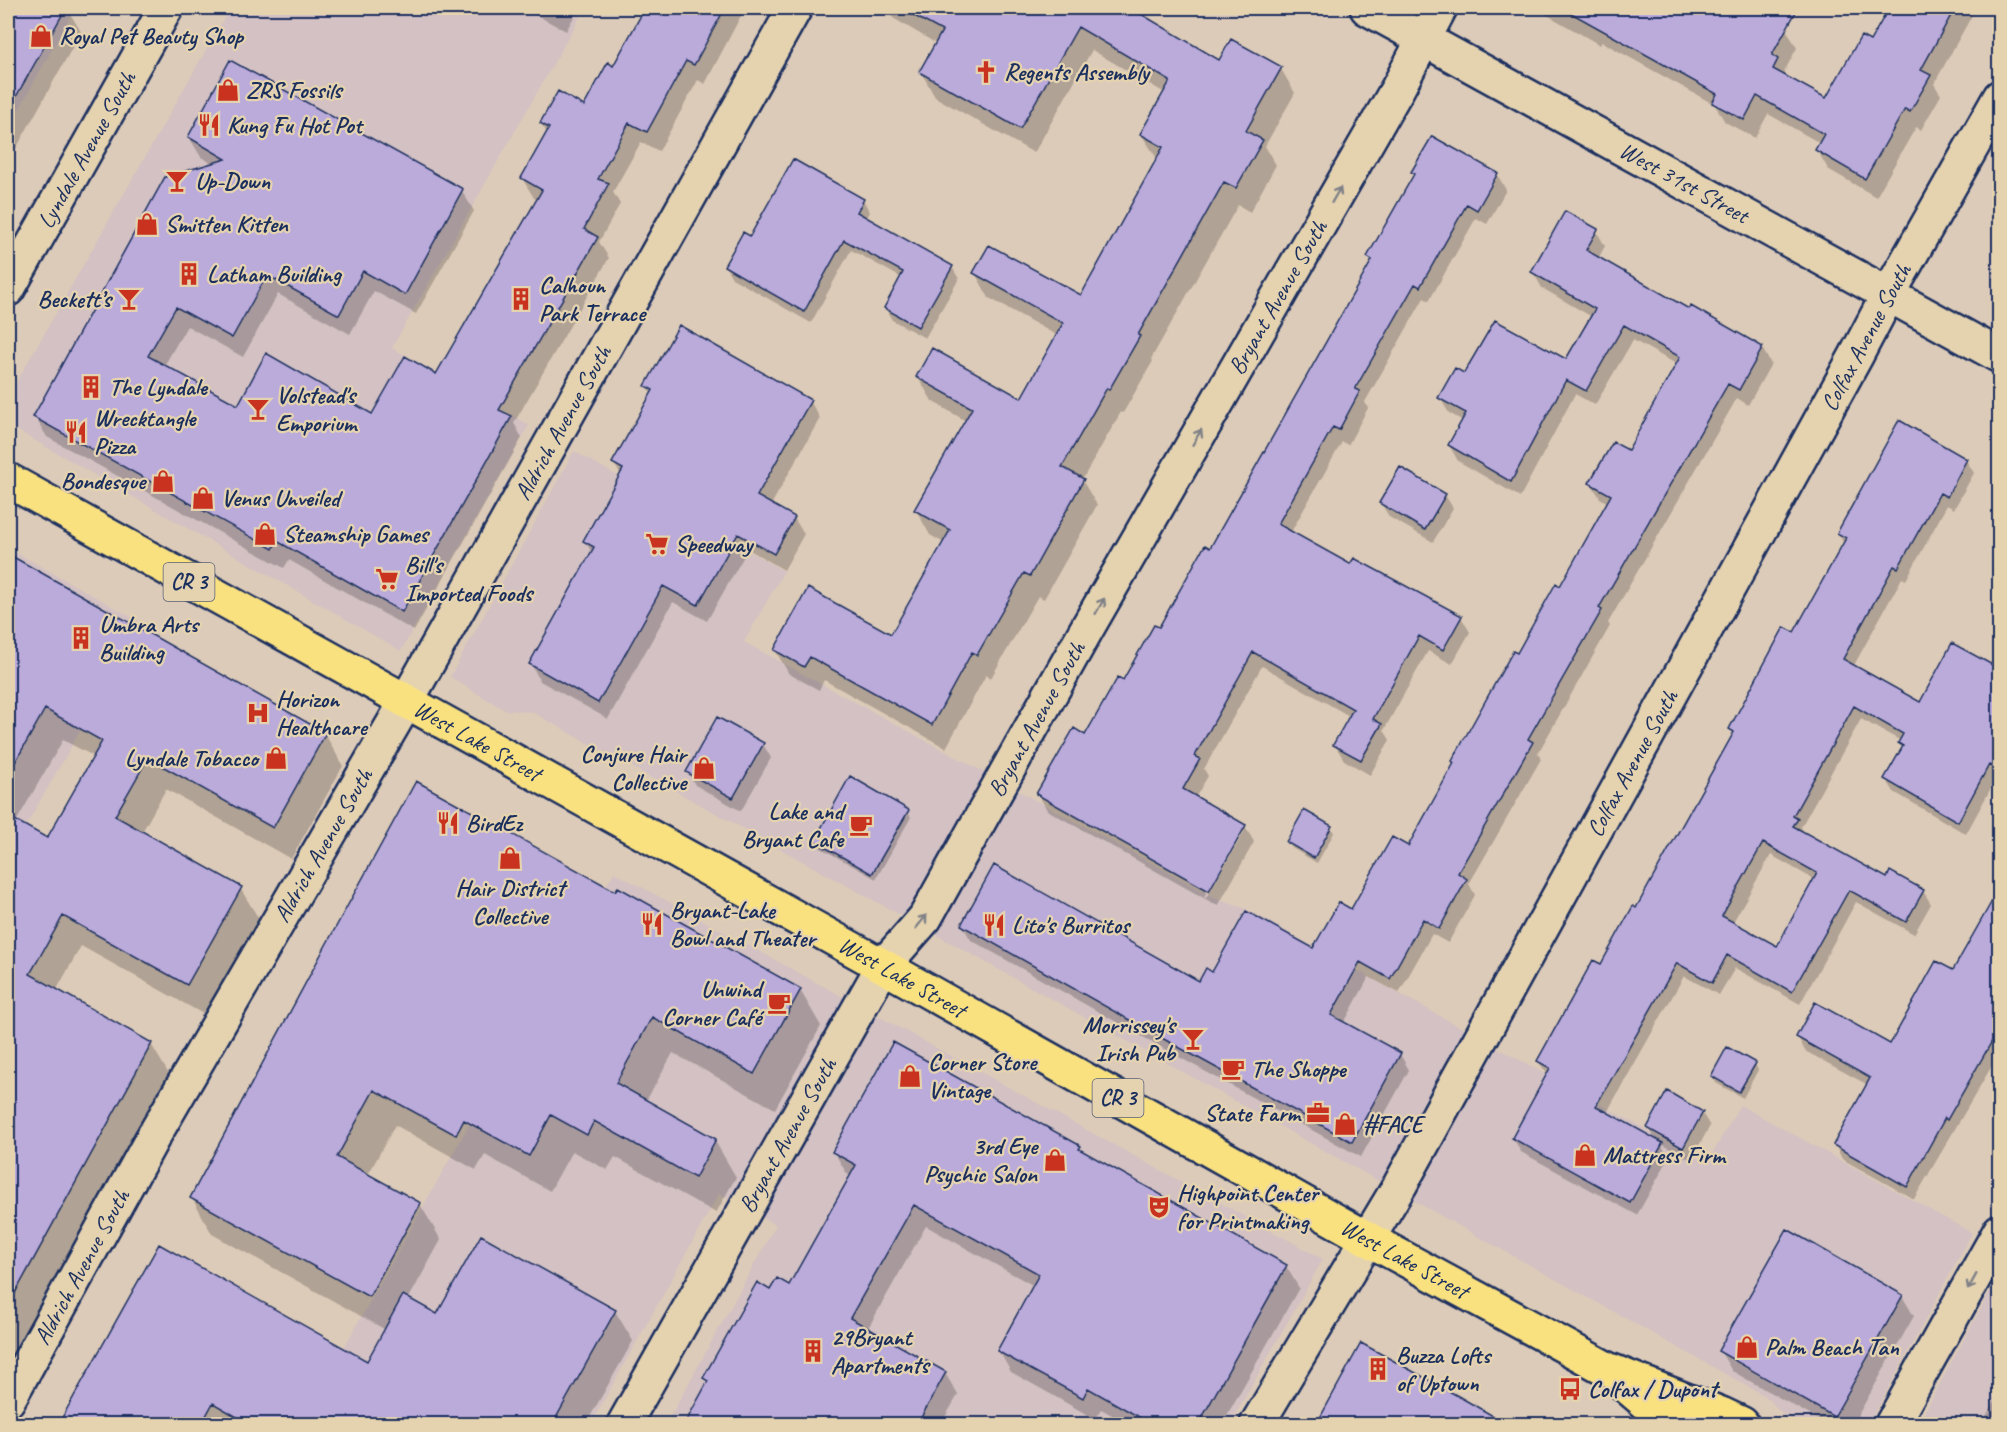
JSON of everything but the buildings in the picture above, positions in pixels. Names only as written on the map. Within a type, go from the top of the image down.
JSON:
[{"type":"main road","name":"West Lake Street","points":[[8,480],[883,966],[1368,1239],[1607,1369],[1721,1414],[1742,1425]]},
{"type":"main road","name":"West Lake Street","points":[[1607,1369],[1671,1425]]},
{"type":"street","name":"Lyndale Avenue South","points":[[8,290],[166,8]]},
{"type":"street","name":"Aldrich Avenue South","points":[[8,1400],[152,1139],[406,702],[795,8]]},
{"type":"street","name":"West 31st Street","points":[[1367,8],[2000,356]]},
{"type":"street","name":"Bryant Avenue South","points":[[624,1425],[883,966],[925,918],[1089,625],[1398,88],[1440,8]]},
{"type":"street","name":"Colfax Avenue South","points":[[1257,1425],[1368,1239],[1847,374],[1888,295],[2000,97]]},
{"type":"street","points":[[1892,1425],[2000,1231]]},
{"type":"shaded area","points":[[8,8],[75,8],[8,130]]},
{"type":"shaded area","points":[[230,8],[585,8],[392,348],[529,425],[401,651],[8,425],[8,397]]},
{"type":"shaded area","points":[[574,451],[784,571],[744,642],[1220,900],[1244,908],[1707,1163],[1740,1105],[1972,1233],[1869,1424],[1800,1424],[1785,1416],[1765,1396],[960,948],[532,712],[505,710],[450,677]]},
{"type":"shaded area","points":[[8,548],[142,623],[8,857]]},
{"type":"shaded area","points":[[614,872],[1323,1259],[1230,1424],[666,1424],[776,1225],[719,1194],[591,1424],[301,1424]]},
{"type":"shaded area","points":[[1999,1275],[1999,1424],[1918,1424]]},
{"type":"place","name":"Royal Pet Beauty Shop","points":[[41,36]]},
{"type":"place","name":"Regents Assembly","points":[[986,72]]},
{"type":"place","name":"ZRS Fossils","points":[[228,90]]},
{"type":"place","name":"Kung Fu Hot Pot","points":[[209,125]]},
{"type":"place","name":"Up-Down","points":[[177,181]]},
{"type":"place","name":"Smitten Kitten","points":[[147,224]]},
{"type":"place","name":"Latham Building","points":[[189,274]]},
{"type":"place","name":"Beckett’s","points":[[129,299]]},
{"type":"place","name":"Calhoun Park Terrace","points":[[521,299]]},
{"type":"place","name":"The Lyndale","points":[[91,387]]},
{"type":"place","name":"Volstead's Emporium","points":[[258,409]]},
{"type":"place","name":"Wrecktangle Pizza","points":[[76,432]]},
{"type":"place","name":"Bondesque","points":[[163,481]]},
{"type":"place","name":"Venus Unveiled","points":[[203,498]]},
{"type":"place","name":"Steamship Games","points":[[265,534]]},
{"type":"place","name":"Speedway","points":[[657,544]]},
{"type":"place","name":"Bill's Imported Foods","points":[[387,579]]},
{"type":"place","name":"Umbra Arts Building","points":[[81,638]]},
{"type":"place","name":"Horizon Healthcare","points":[[258,713]]},
{"type":"place","name":"Lyndale Tobacco","points":[[276,758]]},
{"type":"place","name":"Conjure Hair Collective","points":[[704,768]]},
{"type":"place","name":"BirdEz","points":[[448,823]]},
{"type":"place","name":"Lake and Bryant Cafe","points":[[861,825]]},
{"type":"place","name":"Hair District Collective","points":[[510,858]]},
{"type":"place","name":"Bryant-Lake Bowl and Theater","points":[[652,924]]},
{"type":"place","name":"Lito's Burritos","points":[[994,925]]},
{"type":"place","name":"Unwind Corner Café","points":[[779,1003]]},
{"type":"place","name":"Morrissey's Irish Pub","points":[[1193,1039]]},
{"type":"place","name":"The Shoppe","points":[[1233,1069]]},
{"type":"place","name":"Corner Store Vintage","points":[[910,1076]]},
{"type":"place","name":"State Farm","points":[[1318,1113]]},
{"type":"place","name":"#FACE","points":[[1345,1124]]},
{"type":"place","name":"Mattress Firm","points":[[1585,1155]]},
{"type":"place","name":"3rd Eye Psychic Salon","points":[[1055,1160]]},
{"type":"place","name":"Highpoint Center for Printmaking","points":[[1159,1207]]},
{"type":"place","name":"Palm Beach Tan","points":[[1747,1347]]},
{"type":"place","name":"29Bryant Apartments","points":[[813,1351]]},
{"type":"place","name":"Buzza Lofts of Uptown","points":[[1378,1369]]},
{"type":"place","name":"Colfax / Dupont","points":[[1570,1389]]}]
